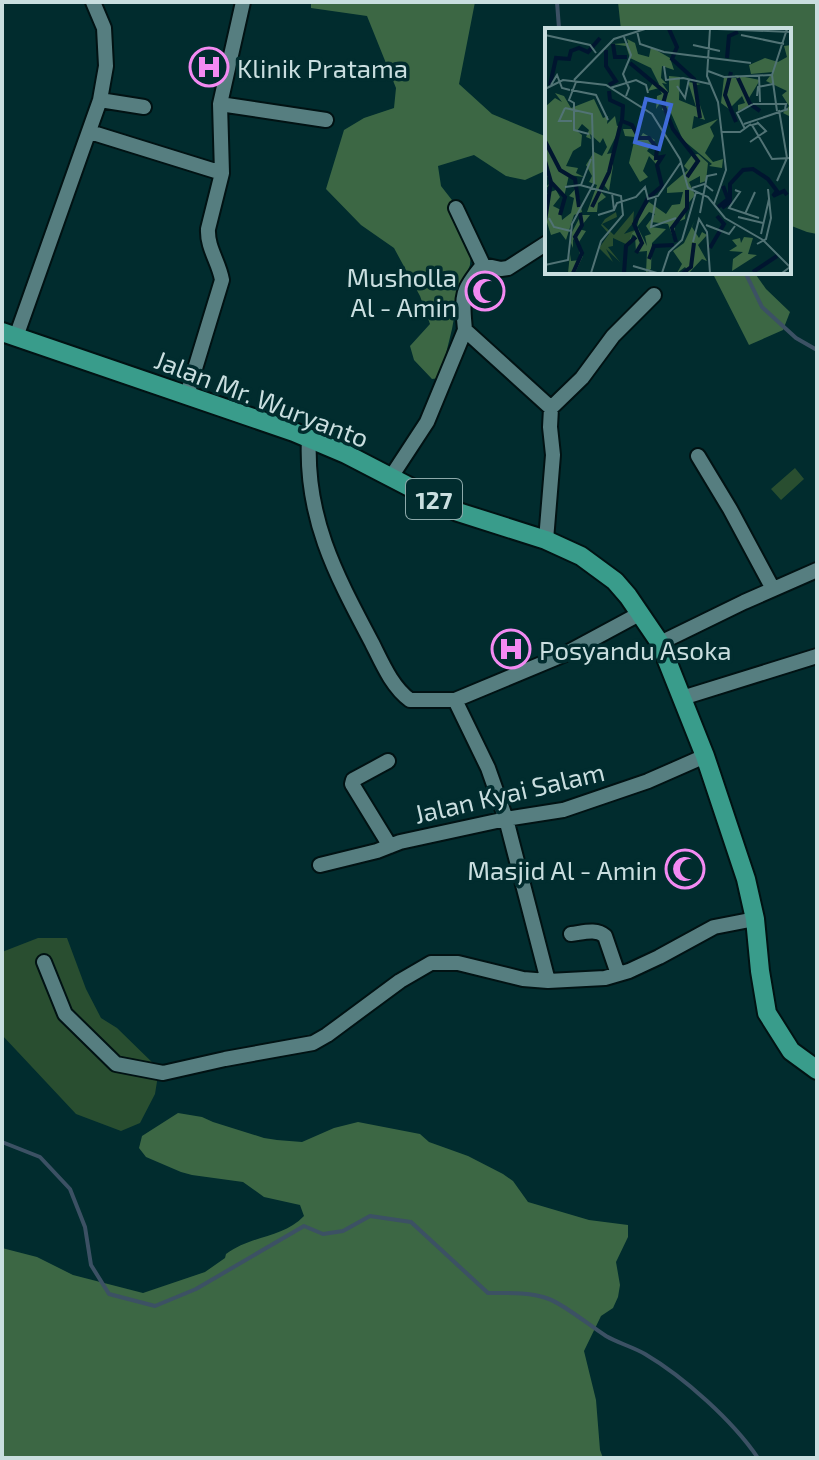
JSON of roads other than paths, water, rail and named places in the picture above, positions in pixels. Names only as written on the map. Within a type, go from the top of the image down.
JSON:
[{"type":"main road","name":"Jalan Mr. Wuryanto","points":[[9,335],[309,438],[458,512],[546,540],[581,556],[622,588],[660,643],[737,848],[755,919],[767,1013],[791,1051],[817,1070]]},
{"type":"street","points":[[9,335],[100,100],[106,66],[104,28],[93,2]]},
{"type":"street","points":[[187,395],[222,280],[207,239],[222,173],[220,104],[243,2]]},
{"type":"street","points":[[100,100],[144,107]]},
{"type":"street","points":[[220,104],[326,120]]},
{"type":"street","points":[[90,132],[222,173]]},
{"type":"street","points":[[456,208],[483,265]]},
{"type":"street","points":[[483,265],[508,268],[545,244]]},
{"type":"street","points":[[391,477],[427,422],[465,330],[462,296],[483,265]]},
{"type":"street","points":[[546,540],[553,455],[551,408],[582,378],[613,336],[654,295]]},
{"type":"street","points":[[465,330],[551,408]]},
{"type":"street","points":[[309,438],[307,466],[311,497],[324,545],[389,675],[410,700],[455,700],[563,655],[641,613]]},
{"type":"street","points":[[698,456],[773,589]]},
{"type":"street","points":[[660,643],[817,570]]},
{"type":"street","points":[[682,698],[817,656]]},
{"type":"street","points":[[455,700],[488,768],[506,819],[548,981]]},
{"type":"street","name":"Jalan Kyai Salam","points":[[320,865],[506,819],[563,810],[648,781],[705,756]]},
{"type":"street","points":[[388,761],[353,780],[352,784],[390,846]]},
{"type":"street","points":[[44,962],[65,1014],[116,1064],[163,1073],[313,1043],[400,981],[431,963],[458,963],[523,979],[605,978],[659,957],[714,927],[755,919]]},
{"type":"street","points":[[571,934],[602,933],[618,974]]},
{"type":"waterway","points":[[557,2],[559,28]]},
{"type":"waterway","points":[[746,274],[762,307],[796,338],[817,350]]},
{"type":"waterway","points":[[2,1142],[40,1157],[70,1189],[85,1227],[91,1265],[109,1294],[155,1306],[196,1289],[304,1226],[323,1234],[343,1231],[370,1216],[411,1222],[488,1293],[526,1294],[549,1299],[606,1336],[660,1364],[722,1415],[758,1458]]},
{"type":"place","name":"Klinik Pratama","points":[[209,67]]},
{"type":"place","name":"Musholla Al - Amin","points":[[485,291]]},
{"type":"place","name":"Posyandu Asoka","points":[[511,649]]},
{"type":"place","name":"Masjid Al - Amin","points":[[685,869]]}]
